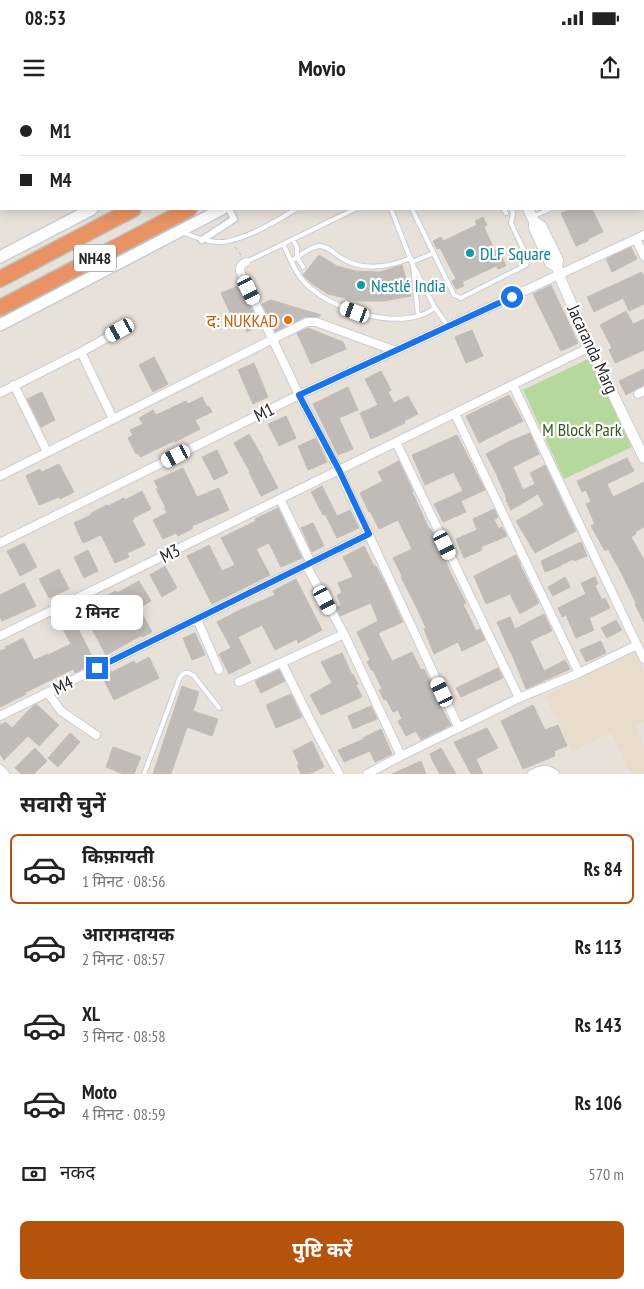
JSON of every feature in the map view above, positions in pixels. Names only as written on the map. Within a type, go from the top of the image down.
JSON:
[{"type":"highway","name":"NH48","points":[[0,279],[131,210]]},
{"type":"highway","name":"NH48","points":[[0,308],[187,210]]},
{"type":"main road","points":[[0,257],[90,210]]},
{"type":"main road","points":[[0,325],[220,210]]},
{"type":"street","points":[[202,240],[234,218],[230,210]]},
{"type":"street","name":"Jacaranda Marg","points":[[531,215],[534,228],[550,264],[558,271],[590,347],[639,440],[644,458]]},
{"type":"street","name":"M1","points":[[0,543],[299,395],[448,327],[558,271],[644,235]]},
{"type":"street","points":[[636,239],[644,256]]},
{"type":"street","points":[[246,262],[242,264],[240,272],[299,395],[339,470],[459,728]]},
{"type":"street","points":[[0,476],[307,322],[316,322],[396,351]]},
{"type":"street","points":[[0,393],[120,330]]},
{"type":"street","name":"M3","points":[[0,636],[590,347]]},
{"type":"street","points":[[81,352],[113,419]]},
{"type":"street","points":[[14,385],[47,452]]},
{"type":"street","points":[[513,385],[644,659]]},
{"type":"street","points":[[455,414],[579,673]]},
{"type":"street","points":[[396,442],[519,698]]},
{"type":"street","points":[[280,500],[401,756]]},
{"type":"street","name":"M4","points":[[0,716],[369,534]]},
{"type":"street","points":[[197,619],[219,670]]},
{"type":"street","points":[[239,682],[344,634]]},
{"type":"street","points":[[368,774],[519,698],[579,673],[637,645]]},
{"type":"street","points":[[282,663],[339,774]]},
{"type":"street","points":[[48,693],[61,711],[96,735]]},
{"type":"street","points":[[0,769],[5,774]]},
{"type":"street","points":[[532,774],[547,769],[554,774]]},
{"type":"lane","points":[[180,231],[202,240],[231,242],[294,210]]},
{"type":"lane","points":[[246,262],[354,210]]},
{"type":"lane","points":[[391,210],[412,261],[435,308],[448,327]]},
{"type":"lane","points":[[412,210],[454,295],[461,298],[526,265],[528,259],[511,223],[512,210]]},
{"type":"lane","points":[[531,215],[547,210]]},
{"type":"lane","points":[[294,239],[297,257],[304,267]]},
{"type":"lane","points":[[282,244],[297,272],[307,284],[324,297],[343,307],[355,312],[382,318],[418,316],[435,308]]},
{"type":"lane","points":[[291,261],[315,247],[321,246],[355,265],[371,267],[412,261],[434,253]]},
{"type":"lane","points":[[412,261],[418,316]]},
{"type":"lane","points":[[144,774],[180,677],[189,673],[194,676],[219,708]]},
{"type":"path","points":[[231,242],[246,262]]},
{"type":"shaded area","points":[[635,652],[644,671],[644,722],[635,727],[644,746],[644,774],[631,774],[611,733],[573,752],[545,696]]},
{"type":"green space","name":"M Block Park","points":[[590,358],[632,447],[564,479],[523,390]]},
{"type":"building","points":[[568,210],[592,210],[603,232],[576,246],[561,213]]},
{"type":"building","name":"DLF Square","points":[[483,217],[487,225],[484,227],[499,259],[502,257],[506,266],[498,269],[496,266],[462,282],[464,286],[456,289],[452,281],[456,279],[440,248],[437,249],[433,241],[441,237],[443,241],[477,225],[475,221]]},
{"type":"building","points":[[631,247],[637,259],[612,272],[606,259]]},
{"type":"building","name":"Nestlé India","points":[[319,255],[337,266],[355,271],[380,272],[402,265],[411,296],[384,301],[358,301],[328,294],[311,283],[303,275]]},
{"type":"building","points":[[642,272],[644,277],[644,304],[629,311],[623,298],[594,312],[587,297]]},
{"type":"building","points":[[240,285],[260,325],[247,332],[236,313],[231,315],[221,293]]},
{"type":"building","points":[[551,285],[578,343],[561,351],[533,294]]},
{"type":"building","name":"द: NUKKAD","points":[[271,300],[321,315],[318,317],[304,317],[275,332],[262,304]]},
{"type":"building","points":[[626,311],[633,324],[644,319],[644,350],[615,363],[609,350],[612,348],[600,325]]},
{"type":"building","points":[[308,328],[343,342],[346,349],[311,364],[297,333]]},
{"type":"building","points":[[472,330],[483,356],[466,363],[455,337]]},
{"type":"building","points":[[154,357],[168,384],[153,392],[139,365]]},
{"type":"building","points":[[254,363],[268,397],[253,404],[238,370]]},
{"type":"building","points":[[644,369],[644,385],[626,395],[619,381]]},
{"type":"building","points":[[381,371],[391,390],[388,392],[394,403],[408,396],[418,414],[404,421],[405,423],[371,439],[360,413],[378,405],[365,379]]},
{"type":"building","points":[[348,387],[358,410],[339,418],[353,449],[338,455],[313,404]]},
{"type":"building","points":[[42,392],[55,420],[41,427],[27,399]]},
{"type":"building","points":[[509,395],[523,421],[479,443],[466,416]]},
{"type":"building","points":[[202,397],[212,412],[195,420],[200,429],[140,457],[138,453],[136,454],[128,438],[133,435],[130,430],[143,424],[139,418],[153,410],[156,415],[186,401],[188,404]]},
{"type":"building","points":[[286,416],[296,438],[279,446],[268,424]]},
{"type":"building","points":[[530,433],[539,454],[513,467],[523,490],[535,484],[530,473],[545,465],[576,531],[535,553],[516,521],[544,505],[538,494],[511,510],[486,454]]},
{"type":"building","points":[[249,434],[278,488],[261,496],[234,443]]},
{"type":"building","points":[[457,435],[485,490],[461,501],[466,512],[443,522],[434,504],[463,491],[454,472],[425,485],[412,455]]},
{"type":"building","points":[[316,438],[327,462],[308,470],[298,446]]},
{"type":"building","points":[[217,450],[228,473],[214,480],[202,457]]},
{"type":"building","points":[[627,458],[634,471],[607,484],[613,497],[644,482],[644,527],[635,532],[636,534],[631,537],[644,560],[644,622],[621,572],[608,549],[605,551],[591,526],[595,524],[586,504],[591,502],[586,490],[582,492],[577,481]]},
{"type":"building","points":[[399,461],[429,529],[440,547],[466,603],[463,604],[476,631],[480,629],[485,640],[462,651],[458,642],[434,654],[424,629],[426,628],[393,558],[412,549],[398,520],[379,529],[360,493],[383,481],[378,472]]},
{"type":"building","points":[[59,464],[74,492],[60,499],[59,497],[39,505],[26,476],[40,469],[42,472]]},
{"type":"building","points":[[183,468],[197,497],[219,488],[229,510],[192,526],[193,528],[178,536],[176,533],[163,539],[153,520],[167,513],[154,481]]},
{"type":"building","points":[[322,486],[337,516],[350,510],[359,528],[337,538],[311,492]]},
{"type":"building","points":[[142,491],[151,509],[132,520],[145,545],[127,553],[129,557],[115,563],[101,535],[83,543],[74,523],[107,505],[124,498],[125,500]]},
{"type":"building","points":[[278,508],[302,558],[281,567],[269,543],[256,549],[270,575],[212,604],[187,556],[209,545],[222,571],[235,565],[221,538]]},
{"type":"building","points":[[494,509],[498,517],[494,520],[499,529],[502,527],[507,536],[481,547],[482,550],[464,558],[456,539],[477,530],[473,519]]},
{"type":"building","points":[[313,523],[324,546],[312,552],[301,528]]},
{"type":"building","points":[[581,542],[587,556],[574,561],[573,559],[545,572],[541,561]]},
{"type":"building","points":[[24,543],[37,567],[20,576],[7,551]]},
{"type":"building","points":[[364,546],[386,585],[403,622],[378,633],[392,661],[412,652],[421,670],[424,669],[438,697],[436,698],[451,725],[421,740],[416,731],[406,736],[398,721],[402,719],[398,710],[393,712],[386,699],[384,700],[379,690],[382,689],[367,662],[370,660],[357,632],[378,621],[371,603],[340,616],[337,607],[341,605],[337,595],[342,593],[338,583],[353,577],[343,557]]},
{"type":"building","points":[[88,550],[98,571],[84,578],[74,557]]},
{"type":"building","points":[[516,555],[539,603],[520,614],[510,594],[486,604],[474,576]]},
{"type":"building","points":[[165,566],[177,588],[162,597],[150,575]]},
{"type":"building","points":[[59,569],[69,589],[49,598],[39,579]]},
{"type":"building","points":[[565,577],[570,587],[553,596],[548,587]]},
{"type":"building","points":[[595,577],[598,584],[595,586],[602,600],[605,598],[610,608],[589,618],[594,630],[576,638],[566,615],[562,617],[558,608],[586,594],[581,583]]},
{"type":"building","points":[[296,579],[322,630],[298,643],[297,639],[275,650],[262,625],[238,637],[251,663],[229,674],[219,654],[231,648],[217,622],[275,595],[273,591]]},
{"type":"building","points":[[139,581],[151,601],[139,608],[152,632],[142,637],[142,635],[106,655],[80,607],[116,591],[117,593]]},
{"type":"building","points":[[24,583],[36,606],[2,621],[0,617],[0,595]]},
{"type":"building","points":[[69,611],[95,662],[75,673],[73,669],[0,707],[0,651],[23,638],[34,660],[71,644],[57,618]]},
{"type":"building","points":[[544,614],[552,631],[530,641],[544,671],[565,660],[570,669],[526,689],[497,622],[510,617],[515,629]]},
{"type":"building","points":[[616,620],[622,630],[607,638],[601,628]]},
{"type":"building","points":[[195,633],[205,655],[192,660],[183,638]]},
{"type":"building","points":[[601,641],[606,653],[586,662],[580,650]]},
{"type":"building","points":[[342,653],[358,684],[356,685],[362,697],[321,715],[310,695],[332,683],[321,662]]},
{"type":"building","points":[[149,657],[159,678],[114,700],[102,676],[134,661],[136,664]]},
{"type":"building","points":[[498,668],[503,678],[461,697],[456,688]]},
{"type":"building","points":[[279,670],[285,681],[261,693],[255,681]]},
{"type":"building","points":[[182,686],[199,692],[193,711],[218,719],[212,736],[187,727],[171,774],[153,774]]},
{"type":"building","points":[[291,694],[302,717],[276,728],[266,705]]},
{"type":"building","points":[[36,704],[59,725],[39,746],[28,736],[4,760],[0,754],[0,725],[6,722],[12,728]]},
{"type":"building","points":[[533,705],[545,730],[558,725],[567,746],[554,751],[555,756],[523,769],[501,721]]},
{"type":"building","points":[[371,706],[377,719],[353,729],[348,716]]},
{"type":"building","points":[[487,728],[498,748],[476,759],[483,774],[471,774],[454,742]]},
{"type":"building","points":[[381,729],[392,754],[375,762],[370,751],[344,762],[338,750],[364,739]]},
{"type":"building","points":[[70,733],[80,742],[58,767],[48,758]]},
{"type":"building","points":[[312,741],[324,767],[309,774],[301,774],[293,751]]},
{"type":"building","points":[[113,747],[141,757],[134,774],[123,774],[106,767]]},
{"type":"building","points":[[35,748],[47,761],[34,774],[21,774],[15,768]]},
{"type":"building","points":[[441,748],[456,774],[440,774],[430,754]]},
{"type":"building","points":[[421,761],[426,774],[392,774]]},
{"type":"place","name":"DLF Square","points":[[470,253]]},
{"type":"place","name":"Nestlé India","points":[[361,285]]},
{"type":"place","name":"द: NUKKAD","points":[[288,320]]},
{"type":"route","points":[[97,668],[369,534],[339,470],[299,395],[512,297]]}]
